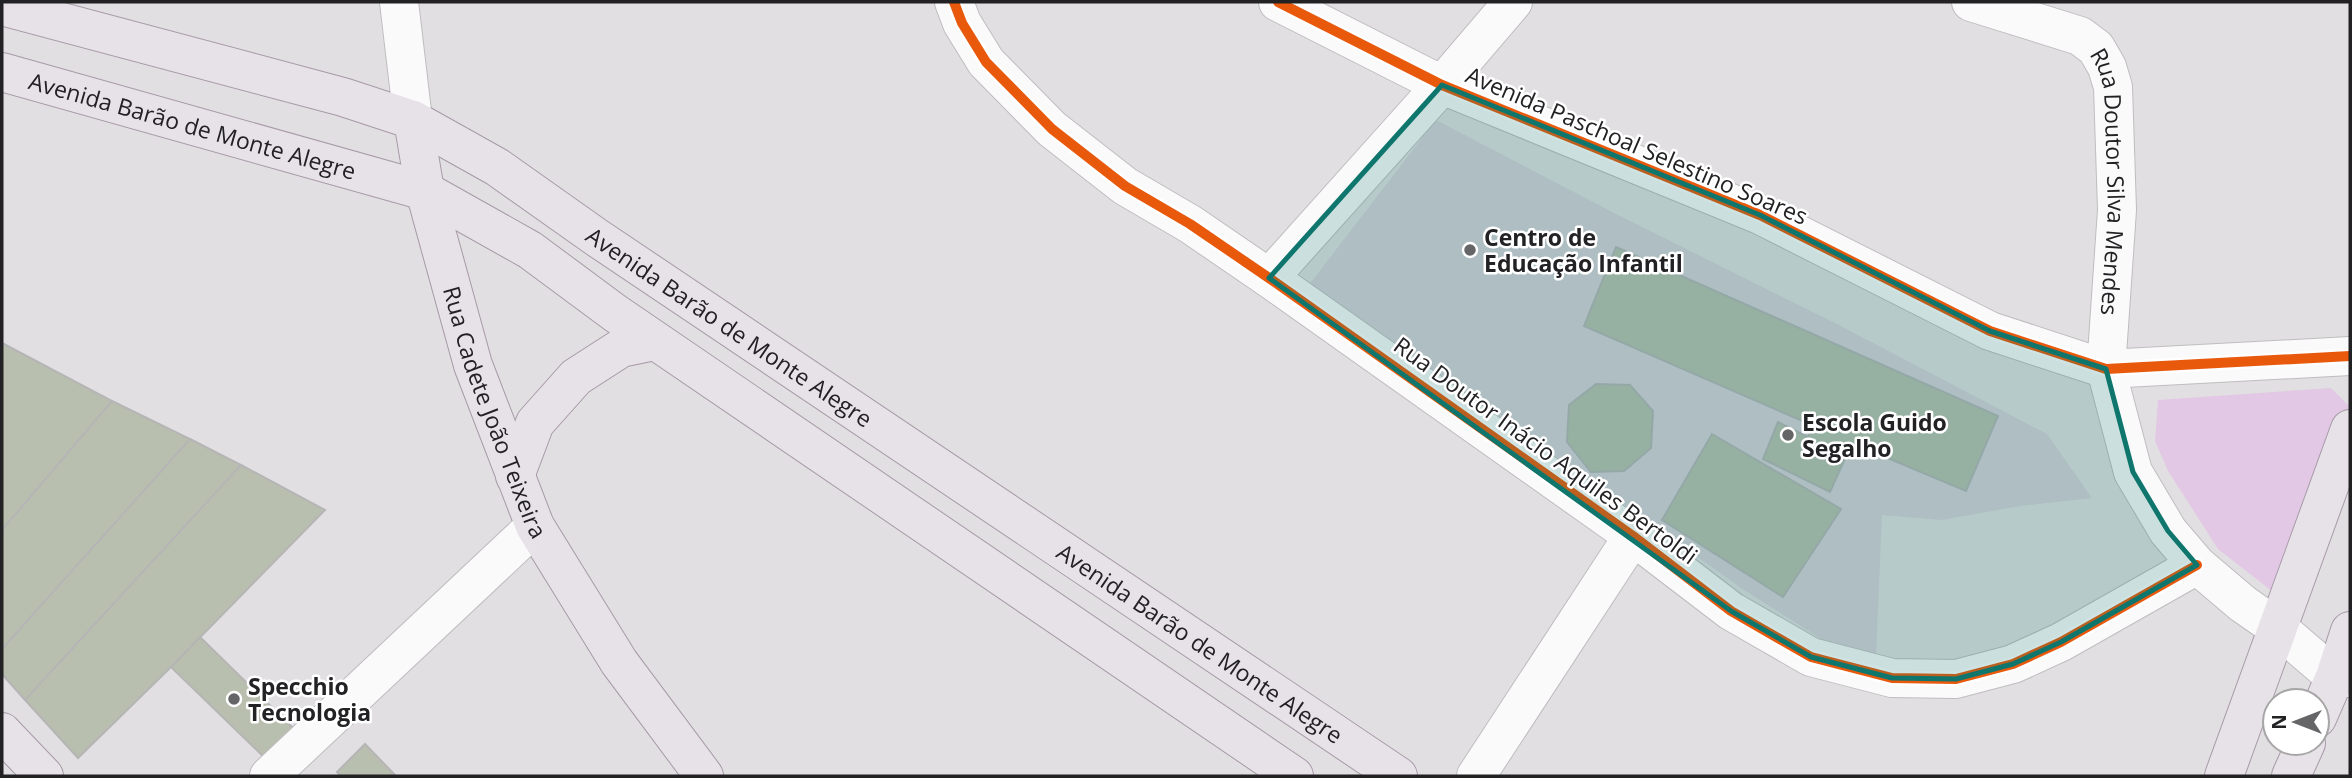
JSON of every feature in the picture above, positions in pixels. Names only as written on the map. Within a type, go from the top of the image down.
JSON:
[{"type":"main road","name":"Avenida Barão de Monte Alegre","points":[[2,6],[330,94],[413,120],[497,167],[596,237],[1398,776]]},
{"type":"main road","name":"Avenida Barão de Monte Alegre","points":[[2,72],[425,191],[530,250],[655,341],[1294,776]]},
{"type":"main road","name":"Rua Cadete João Teixeira","points":[[413,120],[425,191],[474,365],[535,526],[619,662],[704,776]]},
{"type":"main road","points":[[516,476],[534,423],[576,377],[621,348],[655,341]]},
{"type":"main road","points":[[2224,776],[2350,429]]},
{"type":"main road","points":[[2331,696],[2343,678],[2350,631]]},
{"type":"main road","points":[[5,741],[44,776]]},
{"type":"main road","points":[[2291,776],[2300,757]]},
{"type":"street","name":"Rua Cadete João Teixeira","points":[[399,2],[413,120]]},
{"type":"street","name":"Rua Doutor Inácio Aquiles Bertoldi","points":[[954,2],[962,23],[986,62],[1052,128],[1125,186],[1190,225],[1269,278],[1633,536],[1731,611],[1811,657],[1892,678],[1956,679],[2013,664],[2061,642],[2197,565]]},
{"type":"street","name":"Avenida Paschoal Selestino Soares","points":[[1278,2],[1441,85],[1760,215],[1990,331],[2106,369],[2350,356]]},
{"type":"street","points":[[1269,278],[1513,2]]},
{"type":"street","name":"Rua Doutor Silva Mendes","points":[[1971,2],[2080,36],[2096,48],[2107,67],[2113,86],[2117,211],[2106,369]]},
{"type":"street","points":[[2106,369],[2133,472],[2168,530],[2197,565],[2243,604],[2343,678]]},
{"type":"street","points":[[269,776],[535,526]]},
{"type":"street","points":[[1476,776],[1633,536]]},
{"type":"highlighted area","points":[[1442,85],[1760,215],[1990,331],[2106,369],[2133,472],[2168,531],[2197,565],[2061,642],[2013,664],[1956,679],[1892,678],[1811,657],[1731,611],[1269,278]]},
{"type":"shaded area","name":"Escola Guido Segalho","points":[[1436,120],[2047,434],[2092,498],[2020,506],[1942,520],[1882,515],[1876,656],[1826,642],[1744,590],[1528,436],[1308,286]]},
{"type":"shaded area","points":[[2331,388],[2349,406],[2282,599],[2218,549],[2168,471],[2155,441],[2158,400]]},
{"type":"building","points":[[1616,247],[1998,416],[1966,491],[1852,443],[1830,492],[1763,459],[1778,422],[1808,437],[1814,426],[1584,326]]},
{"type":"building","points":[[2,343],[112,401],[2,530]]},
{"type":"building","points":[[1596,384],[1630,385],[1653,411],[1651,448],[1624,471],[1591,472],[1567,442],[1569,405]]},
{"type":"building","points":[[112,401],[190,439],[2,649],[2,530]]},
{"type":"building","points":[[1712,434],[1841,509],[1783,597],[1662,520]]},
{"type":"building","points":[[190,439],[241,465],[25,700],[2,674],[2,649]]},
{"type":"building","points":[[241,465],[325,510],[78,758],[25,700]]},
{"type":"building","name":"Specchio Tecnologia","points":[[200,637],[295,730],[265,758],[171,667]]},
{"type":"building","points":[[365,744],[396,776],[341,776],[337,772]]},
{"type":"cycle path","points":[[954,2],[962,23],[986,62],[1052,129],[1125,186],[1190,224],[1269,278],[1633,536],[1731,611],[1811,657],[1892,678],[1956,679],[2013,664],[2061,642],[2197,565]]},
{"type":"cycle path","points":[[1278,2],[1442,85],[1760,215],[1990,331],[2106,369],[2350,356]]},
{"type":"place","name":"Centro de Educação Infantil","points":[[1470,250]]},
{"type":"place","name":"Escola Guido Segalho","points":[[1788,435]]},
{"type":"place","name":"Specchio Tecnologia","points":[[234,699]]}]
